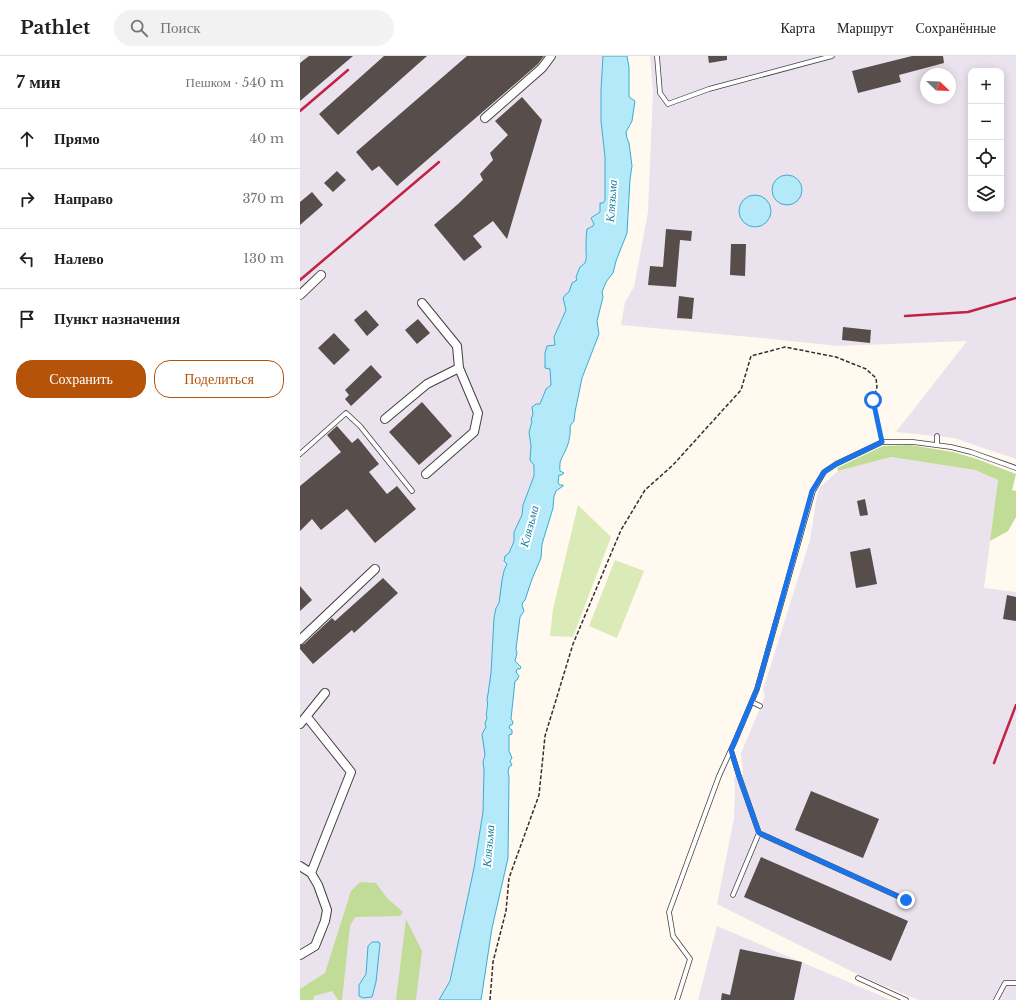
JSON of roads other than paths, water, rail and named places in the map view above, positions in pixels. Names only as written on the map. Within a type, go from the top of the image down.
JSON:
[{"type":"street","points":[[486,118],[542,68],[551,56]]},
{"type":"street","points":[[300,295],[321,275]]},
{"type":"street","points":[[422,303],[457,346],[459,368],[478,413],[474,432],[426,474]]},
{"type":"street","points":[[385,419],[427,384],[459,368]]},
{"type":"street","points":[[300,640],[375,569]]},
{"type":"street","points":[[300,724],[325,693]]},
{"type":"street","points":[[306,717],[351,772],[311,873]]},
{"type":"street","points":[[300,866],[311,873],[318,885],[327,910],[325,921],[315,946],[300,955]]},
{"type":"lane","points":[[657,56],[660,93],[668,104],[710,89],[832,56]]},
{"type":"lane","points":[[300,454],[346,414],[360,426],[412,491]]},
{"type":"lane","points":[[937,436],[937,445]]},
{"type":"lane","points":[[678,1000],[690,959],[673,936],[670,912],[719,776],[757,689],[784,589],[797,551],[812,491],[824,472],[836,464],[882,442],[913,442],[951,447],[971,452],[1016,468]]},
{"type":"lane","points":[[752,702],[760,706]]},
{"type":"lane","points":[[731,750],[759,833],[732,895]]},
{"type":"lane","points":[[759,833],[906,900]]},
{"type":"lane","points":[[858,978],[906,1000]]},
{"type":"lane","points":[[996,1000],[1005,983],[1016,983]]},
{"type":"water","name":"Клязьма","points":[[603,56],[627,56],[629,67],[629,97],[635,101],[632,121],[626,132],[632,166],[627,233],[613,273],[606,282],[602,292],[603,297],[597,321],[599,334],[582,378],[574,421],[570,426],[568,444],[560,461],[560,471],[564,473],[559,475],[558,483],[563,486],[556,491],[554,496],[553,508],[542,544],[541,558],[522,605],[524,611],[520,617],[515,661],[521,667],[520,669],[517,669],[516,672],[519,676],[515,681],[511,719],[513,722],[509,728],[512,730],[512,734],[509,735],[509,751],[512,758],[510,761],[512,765],[509,767],[508,772],[508,858],[492,928],[481,1000],[439,1000],[450,981],[474,868],[483,812],[483,762],[485,755],[482,734],[486,727],[485,723],[487,718],[486,713],[491,673],[494,618],[496,608],[499,603],[502,580],[507,564],[504,561],[505,556],[509,553],[514,541],[514,532],[522,515],[523,505],[534,476],[534,465],[530,460],[531,446],[529,432],[533,414],[532,407],[536,404],[540,404],[546,389],[551,385],[550,369],[545,368],[545,353],[547,346],[555,345],[554,337],[566,310],[563,298],[569,292],[572,283],[577,280],[576,277],[580,267],[585,263],[587,229],[593,226],[594,224],[591,218],[600,212],[600,203],[603,203],[605,200],[605,157],[601,121]]},
{"type":"water","points":[[787,175],[798,179],[802,190],[798,201],[787,205],[776,201],[772,190],[776,179]]},
{"type":"water","points":[[752,195],[758,195],[767,199],[771,211],[767,223],[758,227],[752,227],[743,223],[739,214],[739,208],[743,199]]},
{"type":"water","points":[[372,942],[379,942],[380,944],[376,982],[372,997],[363,998],[359,996],[359,985],[366,974],[368,946]]},
{"type":"railway","points":[[300,111],[348,70]]},
{"type":"railway","points":[[300,280],[439,162]]},
{"type":"railway","points":[[905,316],[968,312],[1016,298]]},
{"type":"railway","points":[[994,763],[1016,705]]}]
